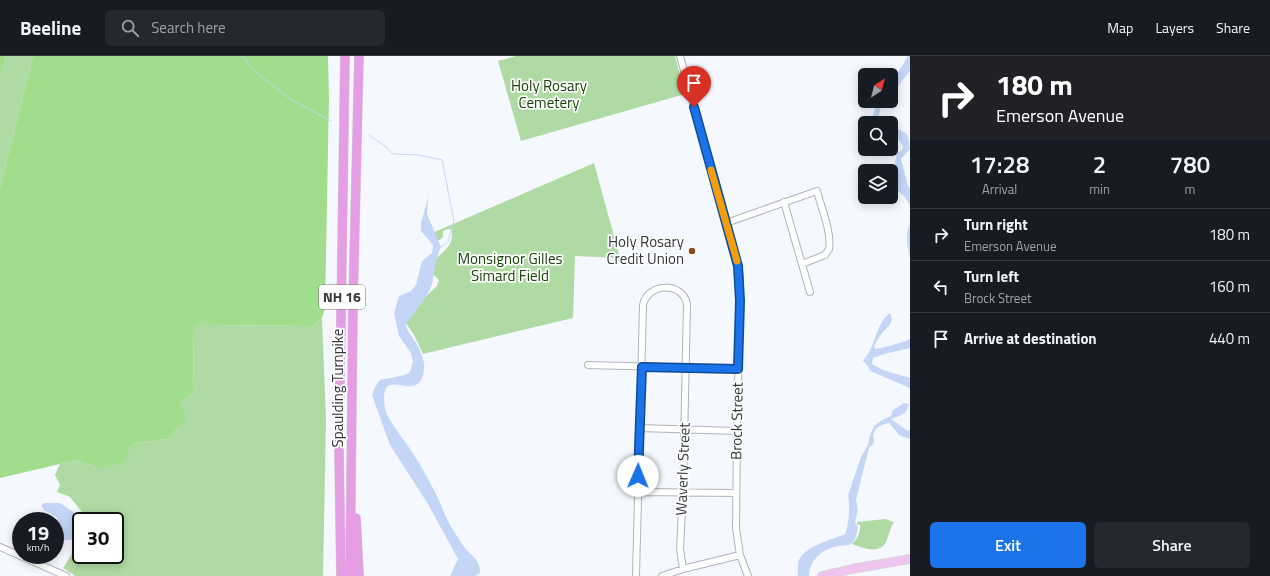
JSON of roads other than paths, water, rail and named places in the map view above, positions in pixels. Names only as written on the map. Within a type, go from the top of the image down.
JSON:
[{"type":"highway","name":"Spaulding Turnpike","points":[[341,576],[339,450],[344,56]]},
{"type":"highway","name":"Spaulding Turnpike","points":[[350,576],[353,304],[359,56]]},
{"type":"highway","points":[[352,464],[357,480],[356,515],[359,576]]},
{"type":"highway","points":[[336,576],[340,538]]},
{"type":"main road","points":[[822,576],[852,569],[910,560]]},
{"type":"street","name":"Brock Street","points":[[680,56],[737,259],[740,276],[735,493],[736,528],[740,555],[748,576]]},
{"type":"street","points":[[726,223],[817,191],[826,225],[829,249],[825,255],[802,264]]},
{"type":"street","points":[[784,202],[810,292]]},
{"type":"street","name":"Waverly Street","points":[[636,576],[639,428],[644,300],[649,292],[663,288],[679,290],[683,293],[687,301],[683,492],[680,549],[683,569]]},
{"type":"street","points":[[588,366],[738,369]]},
{"type":"street","points":[[639,428],[737,431]]},
{"type":"street","points":[[638,492],[735,493]]},
{"type":"street","points":[[0,547],[66,576]]},
{"type":"street","points":[[662,576],[683,569],[740,555]]},
{"type":"water","points":[[908,56],[910,56],[910,71],[898,86],[898,72]]},
{"type":"water","points":[[875,108],[881,108],[879,116],[873,116]]},
{"type":"water","points":[[898,129],[906,133],[908,136],[910,149],[901,159],[908,186],[910,188],[910,205],[898,191],[898,164],[895,164],[895,162],[898,152],[902,150],[903,146],[898,139]]},
{"type":"water","points":[[428,197],[427,214],[441,247],[437,256],[430,289],[424,300],[406,324],[422,355],[424,371],[420,381],[414,386],[393,385],[387,387],[384,394],[385,408],[392,424],[412,452],[426,476],[450,525],[463,546],[473,556],[479,565],[480,573],[475,576],[450,576],[458,559],[428,504],[390,445],[372,395],[380,380],[405,375],[410,372],[413,362],[411,353],[399,336],[394,313],[399,296],[411,291],[416,285],[422,261],[432,253],[433,245],[421,231],[421,223]]},
{"type":"water","points":[[910,223],[910,258],[907,232]]},
{"type":"water","points":[[890,313],[892,319],[891,322],[882,333],[874,347],[876,349],[910,339],[910,348],[873,358],[872,364],[883,370],[910,378],[910,388],[870,371],[868,366],[863,361],[871,349],[881,323]]},
{"type":"water","points":[[904,403],[909,404],[905,413],[891,419],[908,431],[910,430],[910,439],[899,435],[889,423],[878,427],[875,431],[873,437],[874,442],[869,448],[856,500],[858,510],[855,522],[858,527],[853,543],[849,545],[832,547],[822,552],[812,565],[809,576],[798,576],[798,562],[807,550],[845,534],[849,515],[848,495],[861,457],[868,445],[874,426],[891,416],[893,410]]},
{"type":"water","points":[[45,503],[60,503],[74,512],[72,512],[72,540],[64,540],[64,512],[48,512],[44,510],[41,505]]},
{"type":"waterway","points":[[242,56],[257,73],[290,99],[331,121]]},
{"type":"waterway","points":[[369,135],[393,154],[419,155],[442,160],[454,221],[448,242],[441,247]]},
{"type":"place","name":"Holy Rosary Credit Union","points":[[692,251]]},
{"type":"park label","name":"Holy Rosary Cemetery","points":[[549,94]]},
{"type":"park label","name":"Monsignor Gilles Simard Field","points":[[510,268]]}]
